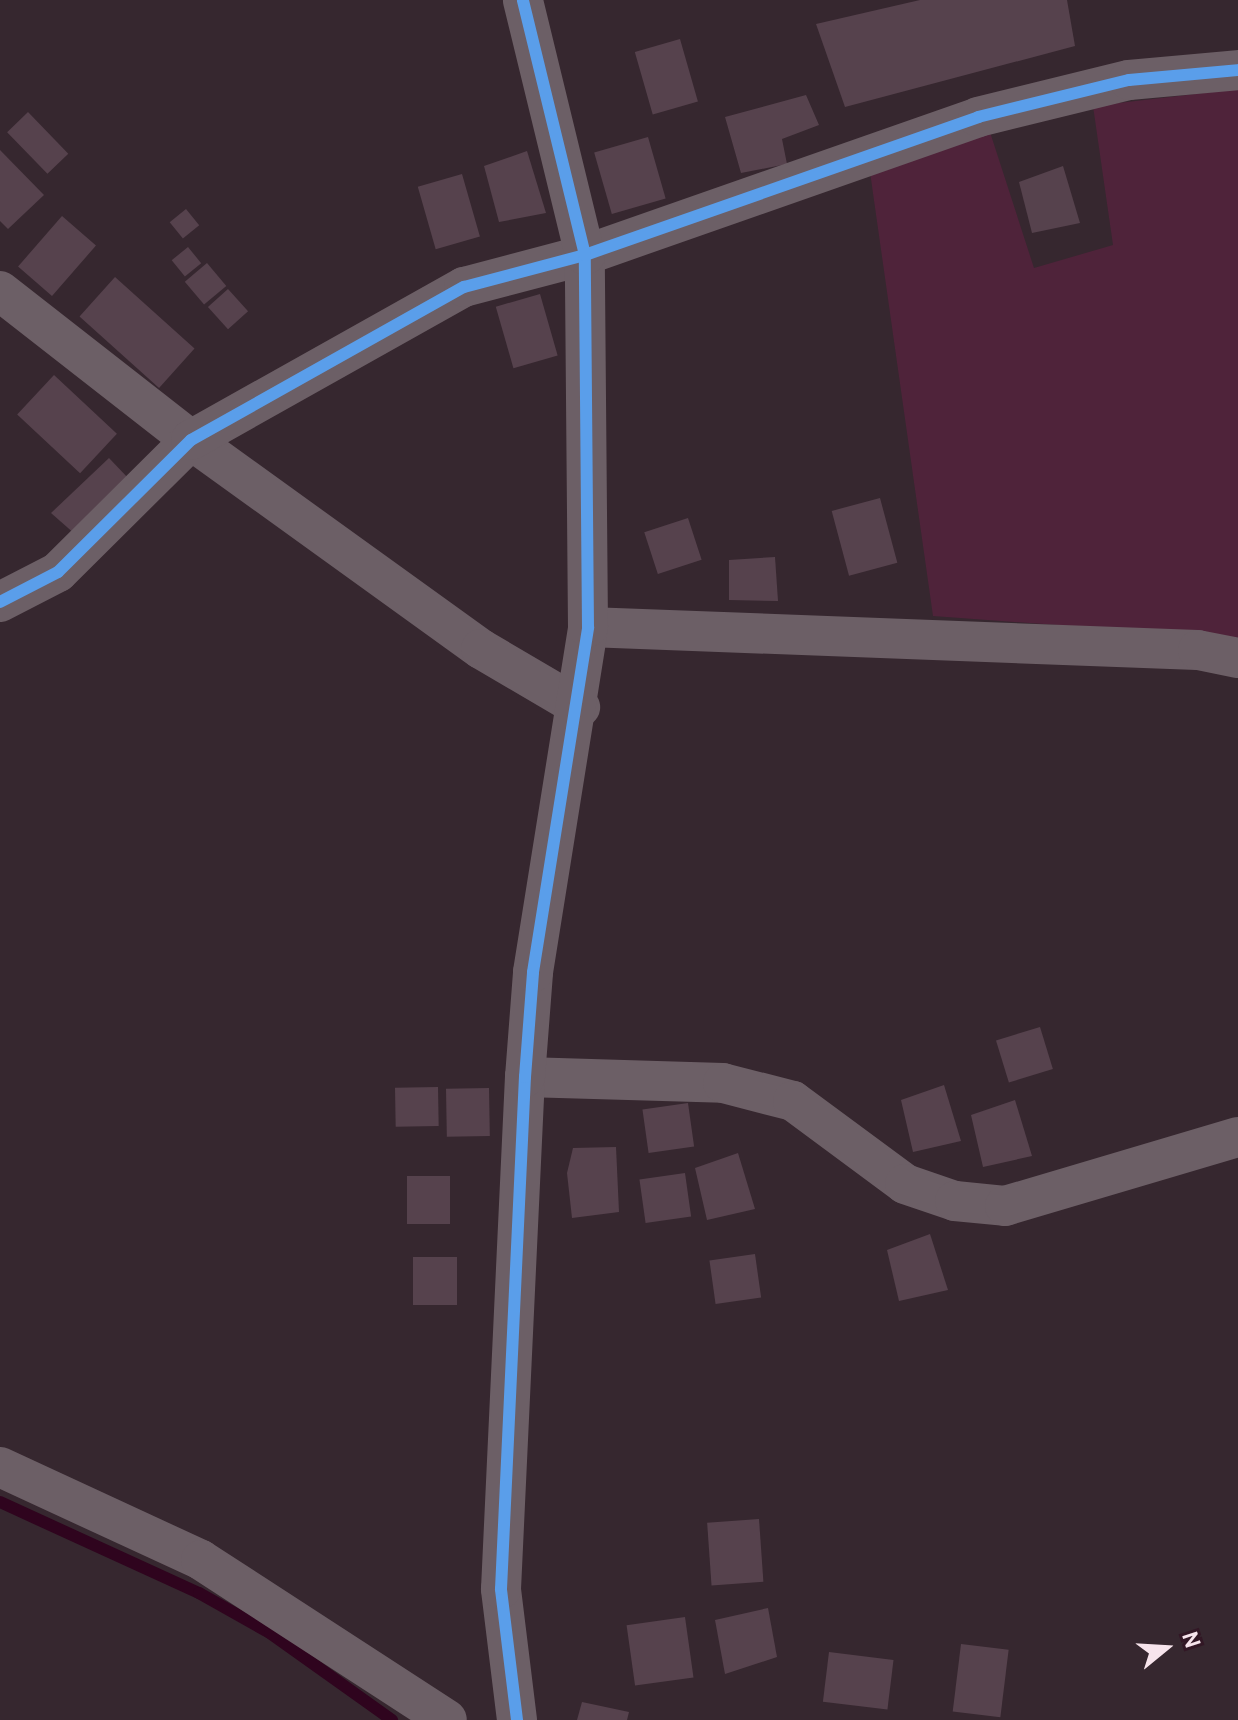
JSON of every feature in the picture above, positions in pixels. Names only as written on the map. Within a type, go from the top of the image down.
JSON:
[{"type":"street","points":[[517,1720],[501,1589],[525,1077],[533,972],[580,707],[588,627],[585,255],[523,0]]},
{"type":"street","points":[[0,602],[58,572],[191,440],[464,287],[585,255],[978,117],[1129,80],[1238,70]]},
{"type":"street","points":[[0,291],[191,440],[481,649],[580,707]]},
{"type":"street","points":[[588,627],[1198,650],[1238,658]]},
{"type":"street","points":[[525,1077],[723,1083],[793,1101],[905,1184],[955,1201],[1005,1206],[1238,1137]]},
{"type":"street","points":[[0,1467],[212,1567],[447,1720]]},
{"type":"shaded area","points":[[1238,89],[1238,638],[933,616],[870,172],[989,129],[1034,268],[1113,245],[1093,106]]},
{"type":"building","points":[[920,0],[1067,0],[1075,46],[845,107],[816,24]]},
{"type":"building","points":[[680,39],[698,101],[653,114],[635,52]]},
{"type":"building","points":[[806,95],[819,125],[782,139],[787,164],[741,173],[725,117]]},
{"type":"building","points":[[28,112],[68,154],[47,174],[7,132]]},
{"type":"building","points":[[648,137],[666,199],[612,214],[594,152]]},
{"type":"building","points":[[0,150],[44,195],[8,229],[0,221]]},
{"type":"building","points":[[527,151],[546,213],[499,222],[484,166]]},
{"type":"building","points":[[1063,166],[1080,223],[1032,233],[1019,182]]},
{"type":"building","points":[[462,174],[480,236],[436,249],[418,187]]},
{"type":"building","points":[[186,209],[199,225],[183,239],[170,222]]},
{"type":"building","points":[[62,216],[96,246],[52,296],[18,267]]},
{"type":"building","points":[[188,247],[201,263],[185,277],[172,260]]},
{"type":"building","points":[[207,263],[226,286],[204,305],[185,282]]},
{"type":"building","points":[[115,277],[195,349],[159,388],[80,316]]},
{"type":"building","points":[[228,289],[248,311],[228,329],[208,307]]},
{"type":"building","points":[[540,294],[558,356],[513,368],[496,307]]},
{"type":"building","points":[[54,375],[117,434],[80,473],[17,414]]},
{"type":"building","points":[[109,458],[129,479],[76,535],[51,513]]},
{"type":"building","points":[[880,498],[897,563],[849,576],[832,511]]},
{"type":"building","points":[[688,518],[702,560],[658,574],[644,532]]},
{"type":"building","points":[[775,557],[778,601],[729,600],[729,560]]},
{"type":"building","points":[[1040,1027],[1053,1069],[1009,1083],[996,1040]]},
{"type":"building","points":[[944,1085],[961,1141],[913,1152],[901,1100]]},
{"type":"building","points":[[438,1087],[439,1126],[396,1127],[395,1088]]},
{"type":"building","points":[[489,1088],[490,1136],[447,1137],[446,1089]]},
{"type":"building","points":[[1015,1100],[1032,1156],[983,1167],[971,1115]]},
{"type":"building","points":[[688,1103],[694,1147],[649,1153],[642,1109]]},
{"type":"building","points":[[616,1147],[619,1212],[572,1218],[567,1173],[573,1148]]},
{"type":"building","points":[[738,1153],[755,1209],[707,1220],[695,1168]]},
{"type":"building","points":[[685,1173],[691,1217],[646,1223],[639,1179]]},
{"type":"building","points":[[407,1176],[450,1176],[450,1224],[407,1224]]},
{"type":"building","points":[[930,1234],[948,1290],[899,1301],[887,1250]]},
{"type":"building","points":[[755,1254],[761,1298],[716,1304],[709,1260]]},
{"type":"building","points":[[413,1257],[457,1257],[457,1305],[413,1305]]},
{"type":"building","points":[[759,1519],[763,1582],[712,1585],[707,1523]]},
{"type":"building","points":[[768,1608],[777,1657],[725,1674],[715,1620]]},
{"type":"building","points":[[685,1617],[693,1677],[635,1686],[627,1625]]},
{"type":"building","points":[[961,1644],[1009,1650],[1000,1717],[953,1711]]},
{"type":"building","points":[[829,1652],[894,1660],[887,1710],[823,1702]]},
{"type":"building","points":[[582,1702],[629,1712],[627,1720],[577,1720]]},
{"type":"waterway","points":[[0,1502],[199,1593],[270,1633],[392,1720]]},
{"type":"cycle path","points":[[517,1720],[501,1589],[525,1077],[533,972],[588,627],[585,255],[523,0]]},
{"type":"cycle path","points":[[0,602],[58,572],[191,440],[464,287],[585,255],[978,117],[1129,80],[1238,70]]}]
